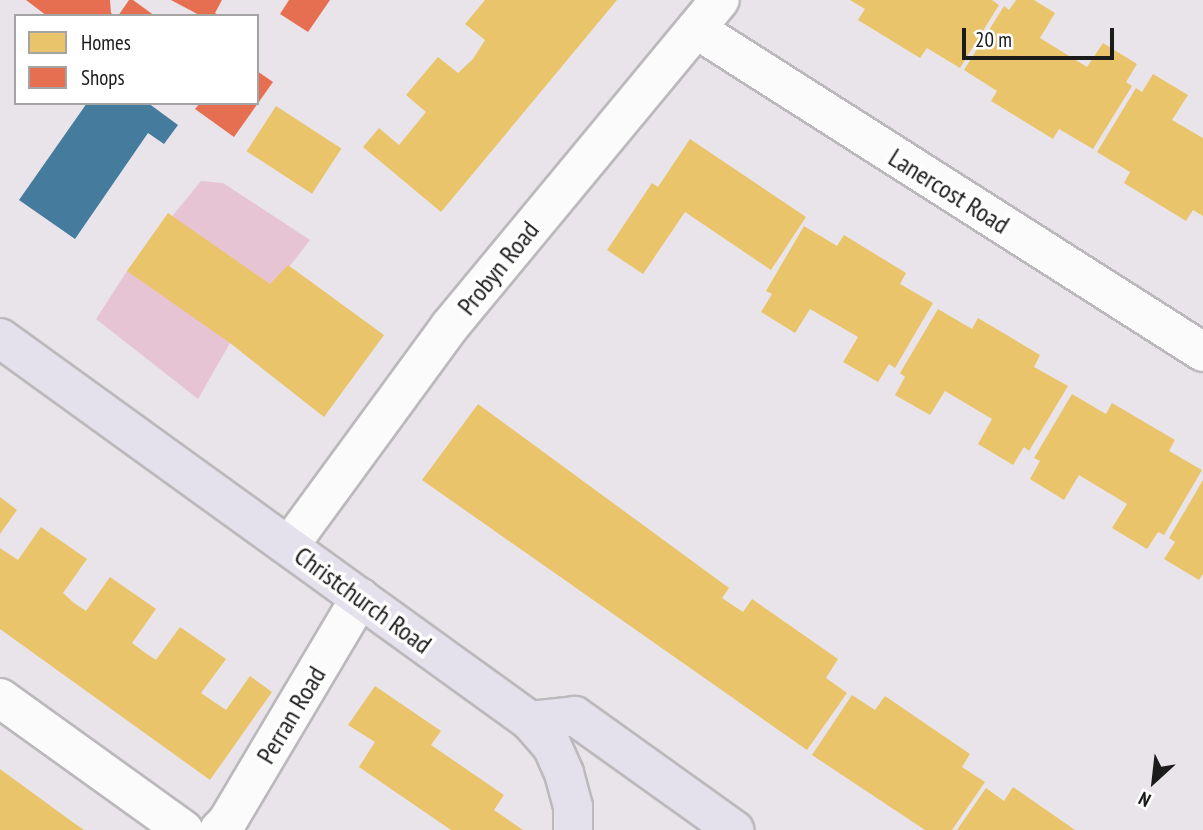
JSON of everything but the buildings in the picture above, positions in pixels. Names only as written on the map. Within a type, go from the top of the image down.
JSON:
[{"type":"highway","name":"Christchurch Road","points":[[0,338],[530,721],[552,746],[564,773],[573,806],[573,830]]},
{"type":"highway","points":[[530,721],[575,716],[734,830]]},
{"type":"street","name":"Probyn Road","points":[[289,546],[450,326],[720,0]]},
{"type":"street","name":"Lanercost Road","points":[[696,29],[1203,352]]},
{"type":"street","name":"Perran Road","points":[[219,830],[227,822],[360,598]]},
{"type":"street","points":[[0,698],[184,830]]},
{"type":"shaded area","points":[[201,181],[223,183],[310,240],[230,343],[198,399],[96,319],[127,271]]}]
